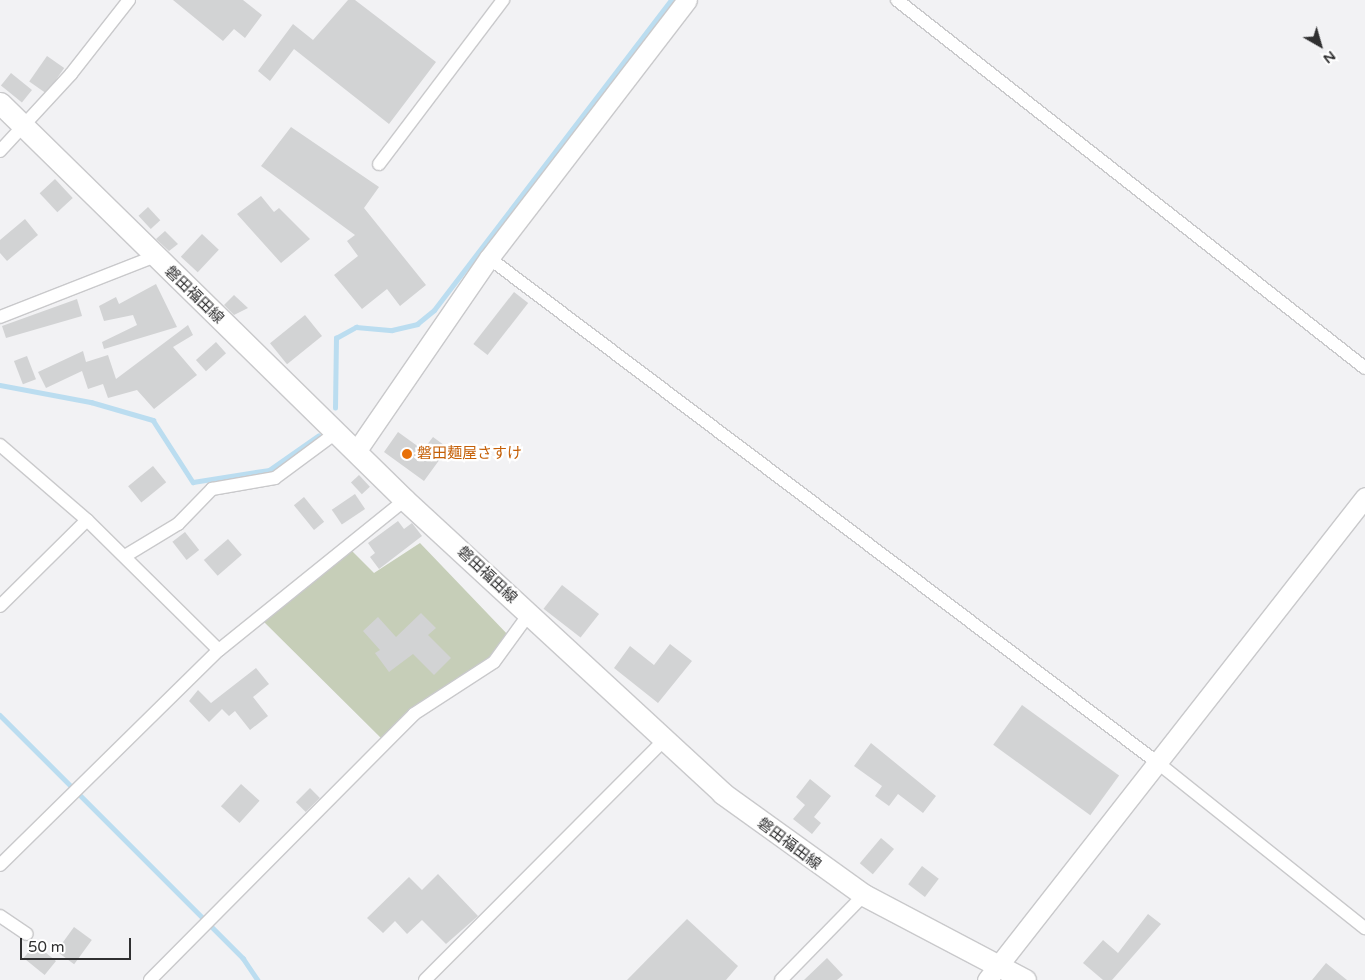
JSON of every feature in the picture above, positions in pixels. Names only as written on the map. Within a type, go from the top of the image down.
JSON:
[{"type":"main road","name":"磐田福田線","points":[[0,103],[153,256],[406,500],[663,741],[767,828],[864,895],[993,974],[1025,980]]},
{"type":"street","points":[[0,151],[24,126],[129,0]]},
{"type":"street","points":[[379,164],[503,0]]},
{"type":"street","points":[[356,450],[489,258],[687,0]]},
{"type":"street","points":[[897,0],[1365,368]]},
{"type":"street","points":[[0,317],[153,256]]},
{"type":"street","points":[[489,258],[1158,763],[1365,928]]},
{"type":"street","points":[[125,556],[178,524],[212,489],[275,478],[337,432]]},
{"type":"street","points":[[0,445],[87,520],[219,650]]},
{"type":"street","points":[[993,974],[1365,497]]},
{"type":"street","points":[[0,865],[219,650],[406,500]]},
{"type":"street","points":[[0,606],[87,520]]},
{"type":"street","points":[[150,980],[414,714],[494,662],[529,614]]},
{"type":"street","points":[[425,980],[663,741]]},
{"type":"street","points":[[781,980],[864,895]]},
{"type":"street","points":[[0,916],[27,934]]},
{"type":"green space","points":[[420,543],[511,638],[483,669],[385,742],[260,618],[352,551],[374,573]]},
{"type":"building","points":[[173,0],[243,0],[262,15],[245,38],[234,29],[223,41]]},
{"type":"building","points":[[348,0],[355,0],[436,62],[389,124],[294,49],[270,81],[258,71],[293,24],[313,40]]},
{"type":"building","points":[[47,56],[64,68],[46,93],[29,81]]},
{"type":"building","points":[[11,73],[32,90],[22,102],[1,85]]},
{"type":"building","points":[[291,127],[379,187],[364,208],[426,285],[400,306],[387,289],[362,309],[334,275],[358,256],[347,241],[355,235],[261,166]]},
{"type":"building","points":[[55,179],[73,198],[57,212],[40,193]]},
{"type":"building","points":[[261,196],[274,212],[279,208],[310,239],[281,263],[237,214]]},
{"type":"building","points":[[148,207],[160,220],[151,229],[138,216]]},
{"type":"building","points":[[25,219],[38,235],[7,261],[0,253],[0,240]]},
{"type":"building","points":[[165,231],[178,244],[169,251],[156,239]]},
{"type":"building","points":[[202,234],[219,250],[198,272],[181,257]]},
{"type":"building","points":[[156,284],[177,327],[104,349],[102,342],[137,325],[133,315],[104,321],[99,306],[116,297],[119,304]]},
{"type":"building","points":[[514,292],[528,303],[488,355],[473,344]]},
{"type":"building","points":[[234,295],[248,308],[234,315],[224,305]]},
{"type":"building","points":[[77,299],[82,316],[6,338],[2,326]]},
{"type":"building","points":[[305,315],[322,336],[287,364],[270,343]]},
{"type":"building","points":[[188,325],[193,335],[173,347],[197,375],[154,409],[137,390],[108,398],[103,384],[88,389],[82,371],[46,388],[38,372],[83,351],[86,362],[108,355],[116,379]]},
{"type":"building","points":[[216,342],[226,353],[206,371],[196,360]]},
{"type":"building","points":[[27,356],[36,379],[23,384],[14,361]]},
{"type":"building","points":[[398,432],[423,450],[433,437],[448,448],[424,481],[384,452]]},
{"type":"building","points":[[153,466],[166,482],[141,502],[128,486]]},
{"type":"building","points":[[359,475],[370,487],[362,494],[351,483]]},
{"type":"building","points":[[355,494],[365,509],[342,525],[332,510]]},
{"type":"building","points":[[304,497],[324,522],[314,530],[294,505]]},
{"type":"building","points":[[398,521],[404,529],[412,523],[422,536],[379,569],[370,557],[375,553],[368,543]]},
{"type":"building","points":[[185,532],[199,550],[187,560],[172,542]]},
{"type":"building","points":[[228,539],[242,555],[218,576],[204,560]]},
{"type":"building","points":[[562,585],[599,614],[581,638],[544,609]]},
{"type":"building","points":[[421,613],[436,628],[428,635],[451,658],[434,675],[413,654],[389,672],[375,653],[380,650],[363,631],[378,617],[396,637]]},
{"type":"building","points":[[670,644],[692,661],[658,703],[614,668],[630,646],[654,665]]},
{"type":"building","points":[[256,668],[269,684],[253,697],[268,716],[250,730],[235,711],[229,716],[222,709],[209,722],[189,701],[198,690],[211,703]]},
{"type":"building","points":[[1022,705],[1119,776],[1090,815],[993,745]]},
{"type":"building","points":[[871,743],[936,796],[923,813],[898,794],[889,806],[875,796],[882,786],[854,766]]},
{"type":"building","points":[[810,779],[831,796],[814,817],[821,823],[812,834],[793,819],[805,805],[796,797]]},
{"type":"building","points":[[241,784],[260,801],[240,823],[221,806]]},
{"type":"building","points":[[310,788],[320,798],[306,812],[296,802]]},
{"type":"building","points":[[881,838],[894,849],[873,874],[860,863]]},
{"type":"building","points":[[922,866],[939,879],[925,897],[908,884]]},
{"type":"building","points":[[438,874],[478,916],[446,944],[422,920],[407,934],[395,921],[383,933],[367,918],[409,877],[422,890]]},
{"type":"building","points":[[1148,914],[1161,924],[1112,980],[1103,980],[1083,963],[1103,940],[1118,953]]},
{"type":"building","points":[[687,919],[738,966],[726,980],[627,980]]},
{"type":"building","points":[[74,927],[92,940],[74,964],[56,951]]},
{"type":"building","points":[[35,944],[56,961],[45,975],[24,958]]},
{"type":"building","points":[[827,958],[843,975],[837,980],[804,980]]},
{"type":"building","points":[[1326,963],[1347,980],[1312,980]]},
{"type":"waterway","points":[[335,408],[336,338],[356,327],[392,330],[417,324],[434,310],[671,0]]},
{"type":"waterway","points":[[0,385],[91,402],[153,420],[193,482],[269,470],[318,436]]},
{"type":"waterway","points":[[0,715],[243,958],[258,980]]},
{"type":"place","name":"磐田麺屋さすけ","points":[[407,454]]}]
